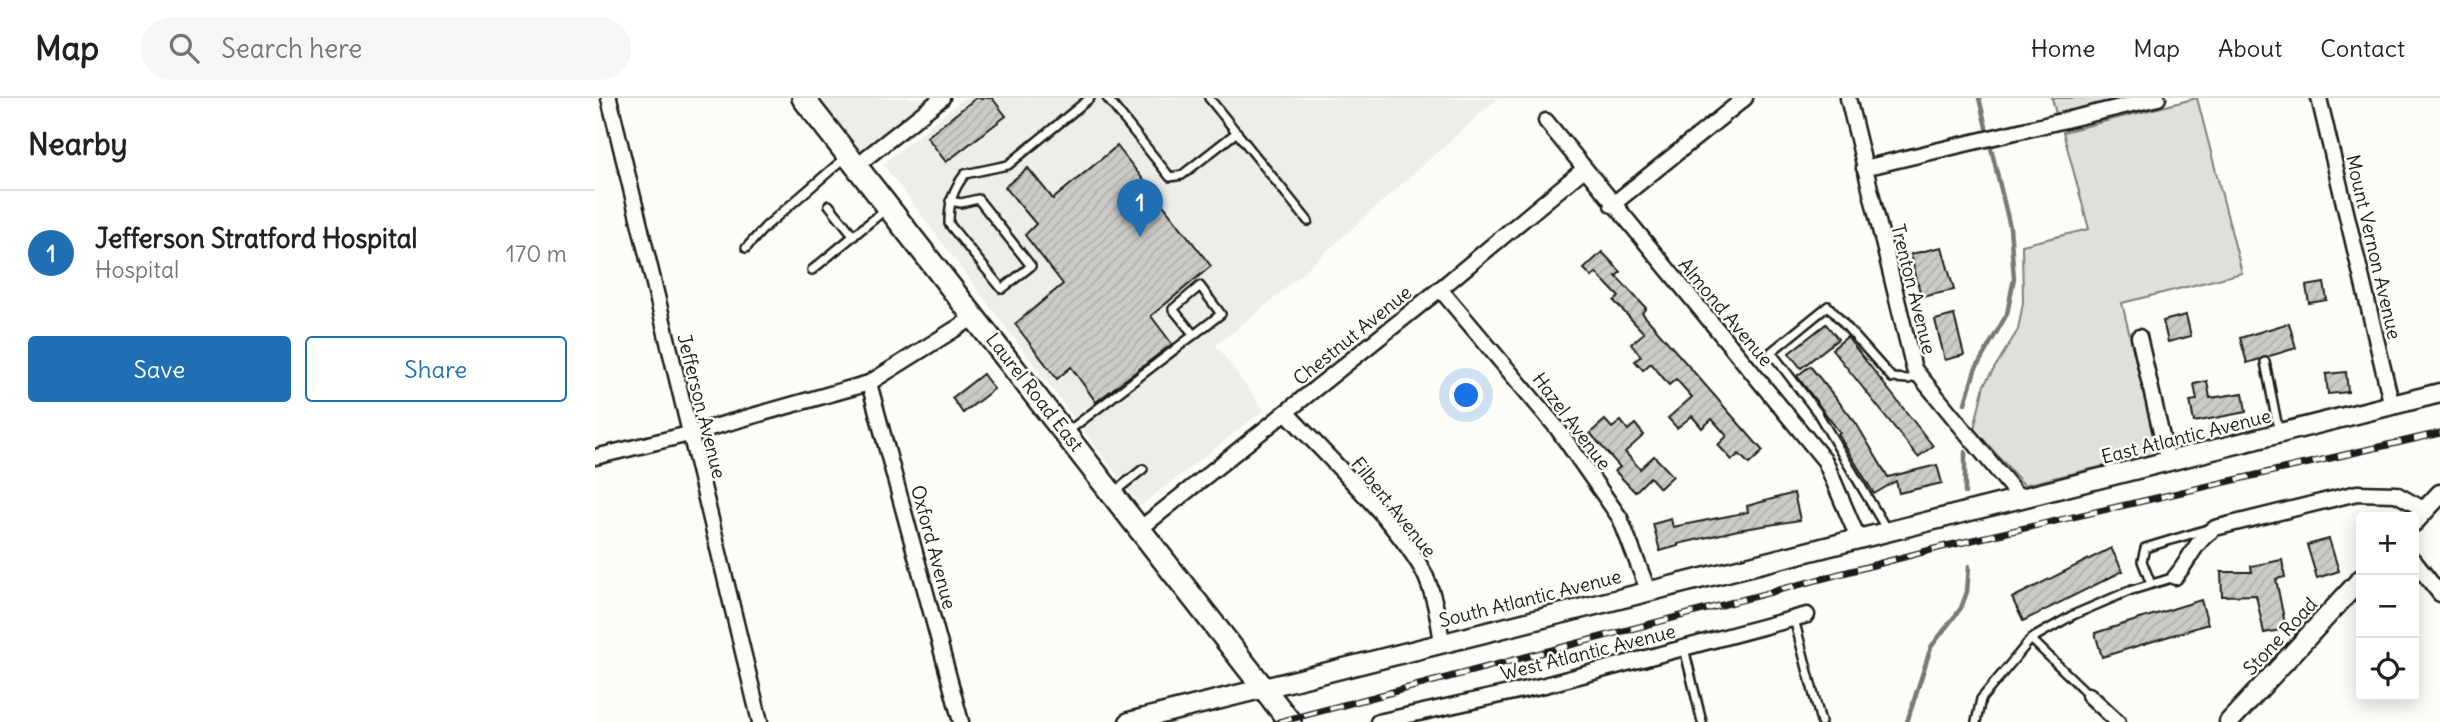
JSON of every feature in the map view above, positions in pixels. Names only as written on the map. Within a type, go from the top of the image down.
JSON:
[{"type":"main road","name":"Laurel Road East","points":[[803,98],[976,316],[1290,722]]},
{"type":"street","name":"Jefferson Avenue","points":[[609,98],[760,722]]},
{"type":"street","points":[[852,160],[942,98]]},
{"type":"street","points":[[1612,205],[1745,98]]},
{"type":"street","name":"Trenton Avenue","points":[[1848,98],[1914,369],[2019,497]]},
{"type":"street","points":[[1864,168],[2158,98]]},
{"type":"street","name":"Mount Vernon Avenue","points":[[2319,98],[2392,405]]},
{"type":"street","name":"Almond Avenue","points":[[1546,121],[1612,205],[1825,461],[1858,538]]},
{"type":"street","name":"Chestnut Avenue","points":[[1141,528],[1440,289],[1584,169]]},
{"type":"street","name":"Hazel Avenue","points":[[1440,289],[1557,428],[1620,518],[1648,590]]},
{"type":"street","points":[[595,457],[689,434],[869,383],[976,316]]},
{"type":"street","points":[[2139,337],[2168,463]]},
{"type":"street","name":"Oxford Avenue","points":[[869,383],[961,722]]},
{"type":"street","name":"East Atlantic Avenue","points":[[1942,517],[2168,463],[2440,393]]},
{"type":"street","name":"Filbert Avenue","points":[[1286,412],[1376,509],[1422,569],[1435,602],[1442,642]]},
{"type":"street","points":[[2175,577],[2184,567],[2199,538],[2215,528],[2357,493],[2396,494],[2415,512]]},
{"type":"street","points":[[2419,516],[2440,494]]},
{"type":"street","name":"South Atlantic Avenue","points":[[1129,722],[1942,517]]},
{"type":"street","points":[[2419,567],[2440,594]]},
{"type":"street","name":"Stone Road","points":[[2229,722],[2356,584]]},
{"type":"street","name":"West Atlantic Avenue","points":[[1378,722],[1545,685],[1800,617]]},
{"type":"street","points":[[2089,695],[2118,722]]},
{"type":"lane","points":[[950,201],[961,203],[978,199],[1031,266],[1002,289],[949,224],[950,201],[951,192],[965,174],[1008,165],[1090,98]]},
{"type":"lane","points":[[1107,98],[1170,177],[1182,176],[1237,132]]},
{"type":"lane","points":[[1209,98],[1308,221]]},
{"type":"lane","points":[[746,248],[765,227],[852,160]]},
{"type":"lane","points":[[829,205],[854,236]]},
{"type":"lane","points":[[812,270],[889,206]]},
{"type":"lane","points":[[1066,432],[1194,335],[1221,314],[1200,286],[1173,309],[1194,335]]},
{"type":"lane","points":[[1888,531],[1818,412],[1771,352],[1828,306],[1892,378],[1909,379],[1919,375]]},
{"type":"lane","points":[[2265,362],[2280,434]]},
{"type":"lane","points":[[1114,493],[1143,470]]},
{"type":"lane","points":[[2151,584],[2142,561],[2145,548],[2215,528]]},
{"type":"lane","points":[[1976,722],[1981,699],[2031,639],[2073,615],[2175,577]]},
{"type":"lane","points":[[1800,617],[1821,722]]},
{"type":"lane","points":[[2031,639],[2089,695]]},
{"type":"lane","points":[[1684,648],[1702,722]]},
{"type":"shaded area","points":[[803,98],[942,98],[857,165]]},
{"type":"shaded area","points":[[964,98],[1498,98],[1261,310],[1216,345],[1264,410],[1140,506],[883,164]]},
{"type":"shaded area","points":[[2052,98],[2121,98],[2056,114]]},
{"type":"shaded area","points":[[2197,98],[2242,273],[2122,303],[2158,453],[2024,485],[1974,429],[1984,385],[2018,330],[2023,303],[2022,245],[2089,229],[2063,132]]},
{"type":"building","points":[[976,98],[992,98],[1006,116],[946,162],[927,137]]},
{"type":"building","points":[[1117,146],[1211,266],[1151,316],[1172,344],[1096,402],[1071,367],[1057,379],[1015,324],[1063,284],[1025,235],[1036,224],[1005,187],[1028,168],[1053,199]]},
{"type":"building","points":[[1942,247],[1954,290],[1921,297],[1911,254]]},
{"type":"building","points":[[1602,252],[1621,272],[1616,276],[1646,308],[1642,313],[1763,451],[1749,464],[1739,454],[1732,460],[1718,445],[1727,436],[1712,419],[1702,428],[1692,416],[1677,428],[1668,418],[1692,397],[1676,379],[1669,385],[1651,363],[1643,370],[1635,361],[1641,356],[1631,344],[1644,333],[1614,301],[1619,297],[1596,273],[1592,277],[1584,269]]},
{"type":"building","points":[[2324,283],[2327,300],[2309,303],[2306,286]]},
{"type":"building","points":[[1954,315],[1964,355],[1945,360],[1935,320]]},
{"type":"building","points":[[2186,315],[2191,336],[2168,342],[2163,321]]},
{"type":"building","points":[[2289,323],[2296,348],[2247,363],[2240,338]]},
{"type":"building","points":[[1826,324],[1838,339],[1801,368],[1789,353]]},
{"type":"building","points":[[1847,337],[1933,446],[1918,457],[1832,349]]},
{"type":"building","points":[[1810,366],[1856,423],[1888,477],[1937,465],[1942,483],[1899,493],[1896,481],[1874,494],[1838,434],[1840,433],[1797,376]]},
{"type":"building","points":[[2346,372],[2348,392],[2328,394],[2326,374]]},
{"type":"building","points":[[983,374],[994,389],[963,413],[952,398]]},
{"type":"building","points":[[2207,381],[2210,398],[2243,393],[2246,412],[2194,422],[2190,401],[2197,400],[2194,384]]},
{"type":"building","points":[[1605,420],[1612,428],[1621,421],[1628,430],[1635,424],[1644,435],[1625,452],[1640,469],[1654,456],[1673,476],[1660,488],[1650,477],[1635,492],[1615,471],[1620,467],[1590,433]]},
{"type":"building","points":[[1794,493],[1800,520],[1738,530],[1660,551],[1653,524],[1671,519],[1673,527],[1748,512],[1747,506]]},
{"type":"building","points":[[2329,539],[2339,571],[2317,578],[2307,545]]},
{"type":"building","points":[[2111,548],[2123,571],[2023,621],[2012,598]]},
{"type":"building","points":[[2282,560],[2285,577],[2276,579],[2286,629],[2264,633],[2256,595],[2222,596],[2221,572],[2252,572],[2251,566]]},
{"type":"building","points":[[2201,600],[2208,624],[2102,657],[2095,633]]},
{"type":"waterway","points":[[1965,403],[1975,370],[2007,314],[2014,278],[2010,227],[1979,98]]},
{"type":"waterway","points":[[1965,452],[1965,493]]},
{"type":"waterway","points":[[1907,722],[1931,647],[1961,608],[1967,592],[1969,566]]},
{"type":"railway","points":[[1279,722],[1942,547],[2440,433]]},
{"type":"place","name":"Jefferson Stratford Hospital","points":[[1140,237]]}]
